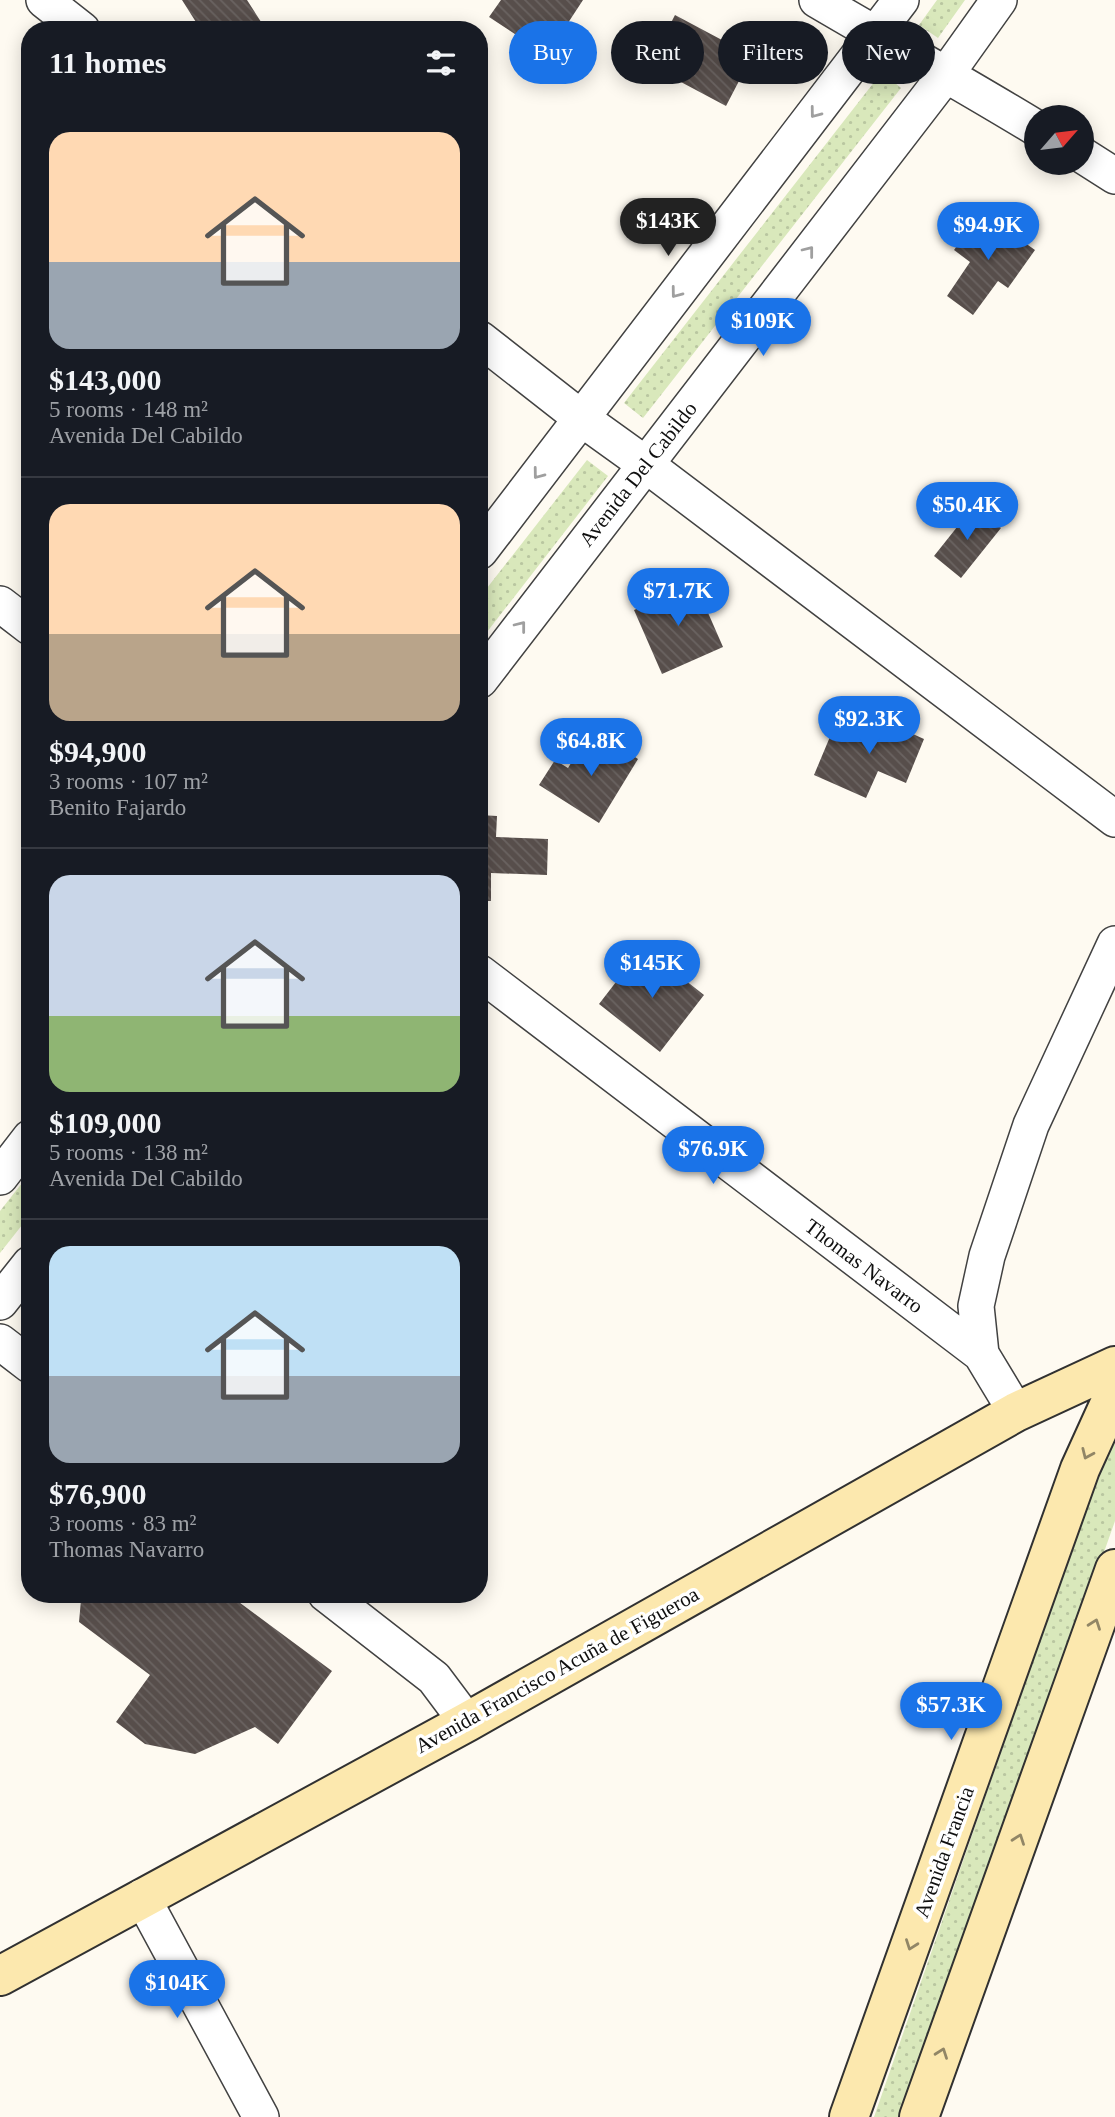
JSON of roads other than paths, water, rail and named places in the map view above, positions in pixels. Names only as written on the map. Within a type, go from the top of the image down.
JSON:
[{"type":"street","points":[[44,0],[71,21]]},
{"type":"street","points":[[817,0],[853,21]]},
{"type":"street","points":[[885,21],[901,0]]},
{"type":"street","name":"Avenida Del Cabildo","points":[[488,670],[947,73],[999,0]]},
{"type":"street","points":[[935,66],[1024,121]]},
{"type":"street","points":[[488,540],[842,77]]},
{"type":"street","points":[[1094,163],[1115,176]]},
{"type":"street","points":[[488,345],[1115,818]]},
{"type":"street","points":[[0,604],[21,620]]},
{"type":"street","points":[[1016,1412],[981,1354],[976,1306],[991,1242],[1031,1125],[1115,944]]},
{"type":"street","name":"Thomas Navarro","points":[[488,980],[981,1354]]},
{"type":"street","points":[[0,1177],[21,1150]]},
{"type":"street","points":[[0,1303],[21,1276]]},
{"type":"street","points":[[0,1342],[21,1358]]},
{"type":"street","name":"Avenida Francisco Acuña de Figueroa","points":[[0,1976],[467,1722],[1016,1412],[1115,1366]]},
{"type":"street","name":"Avenida Francia","points":[[849,2117],[1080,1469],[1115,1392]]},
{"type":"street","points":[[919,2117],[1115,1569]]},
{"type":"street","points":[[338,1603],[434,1678],[467,1722]]},
{"type":"street","points":[[142,1897],[261,2117]]}]
